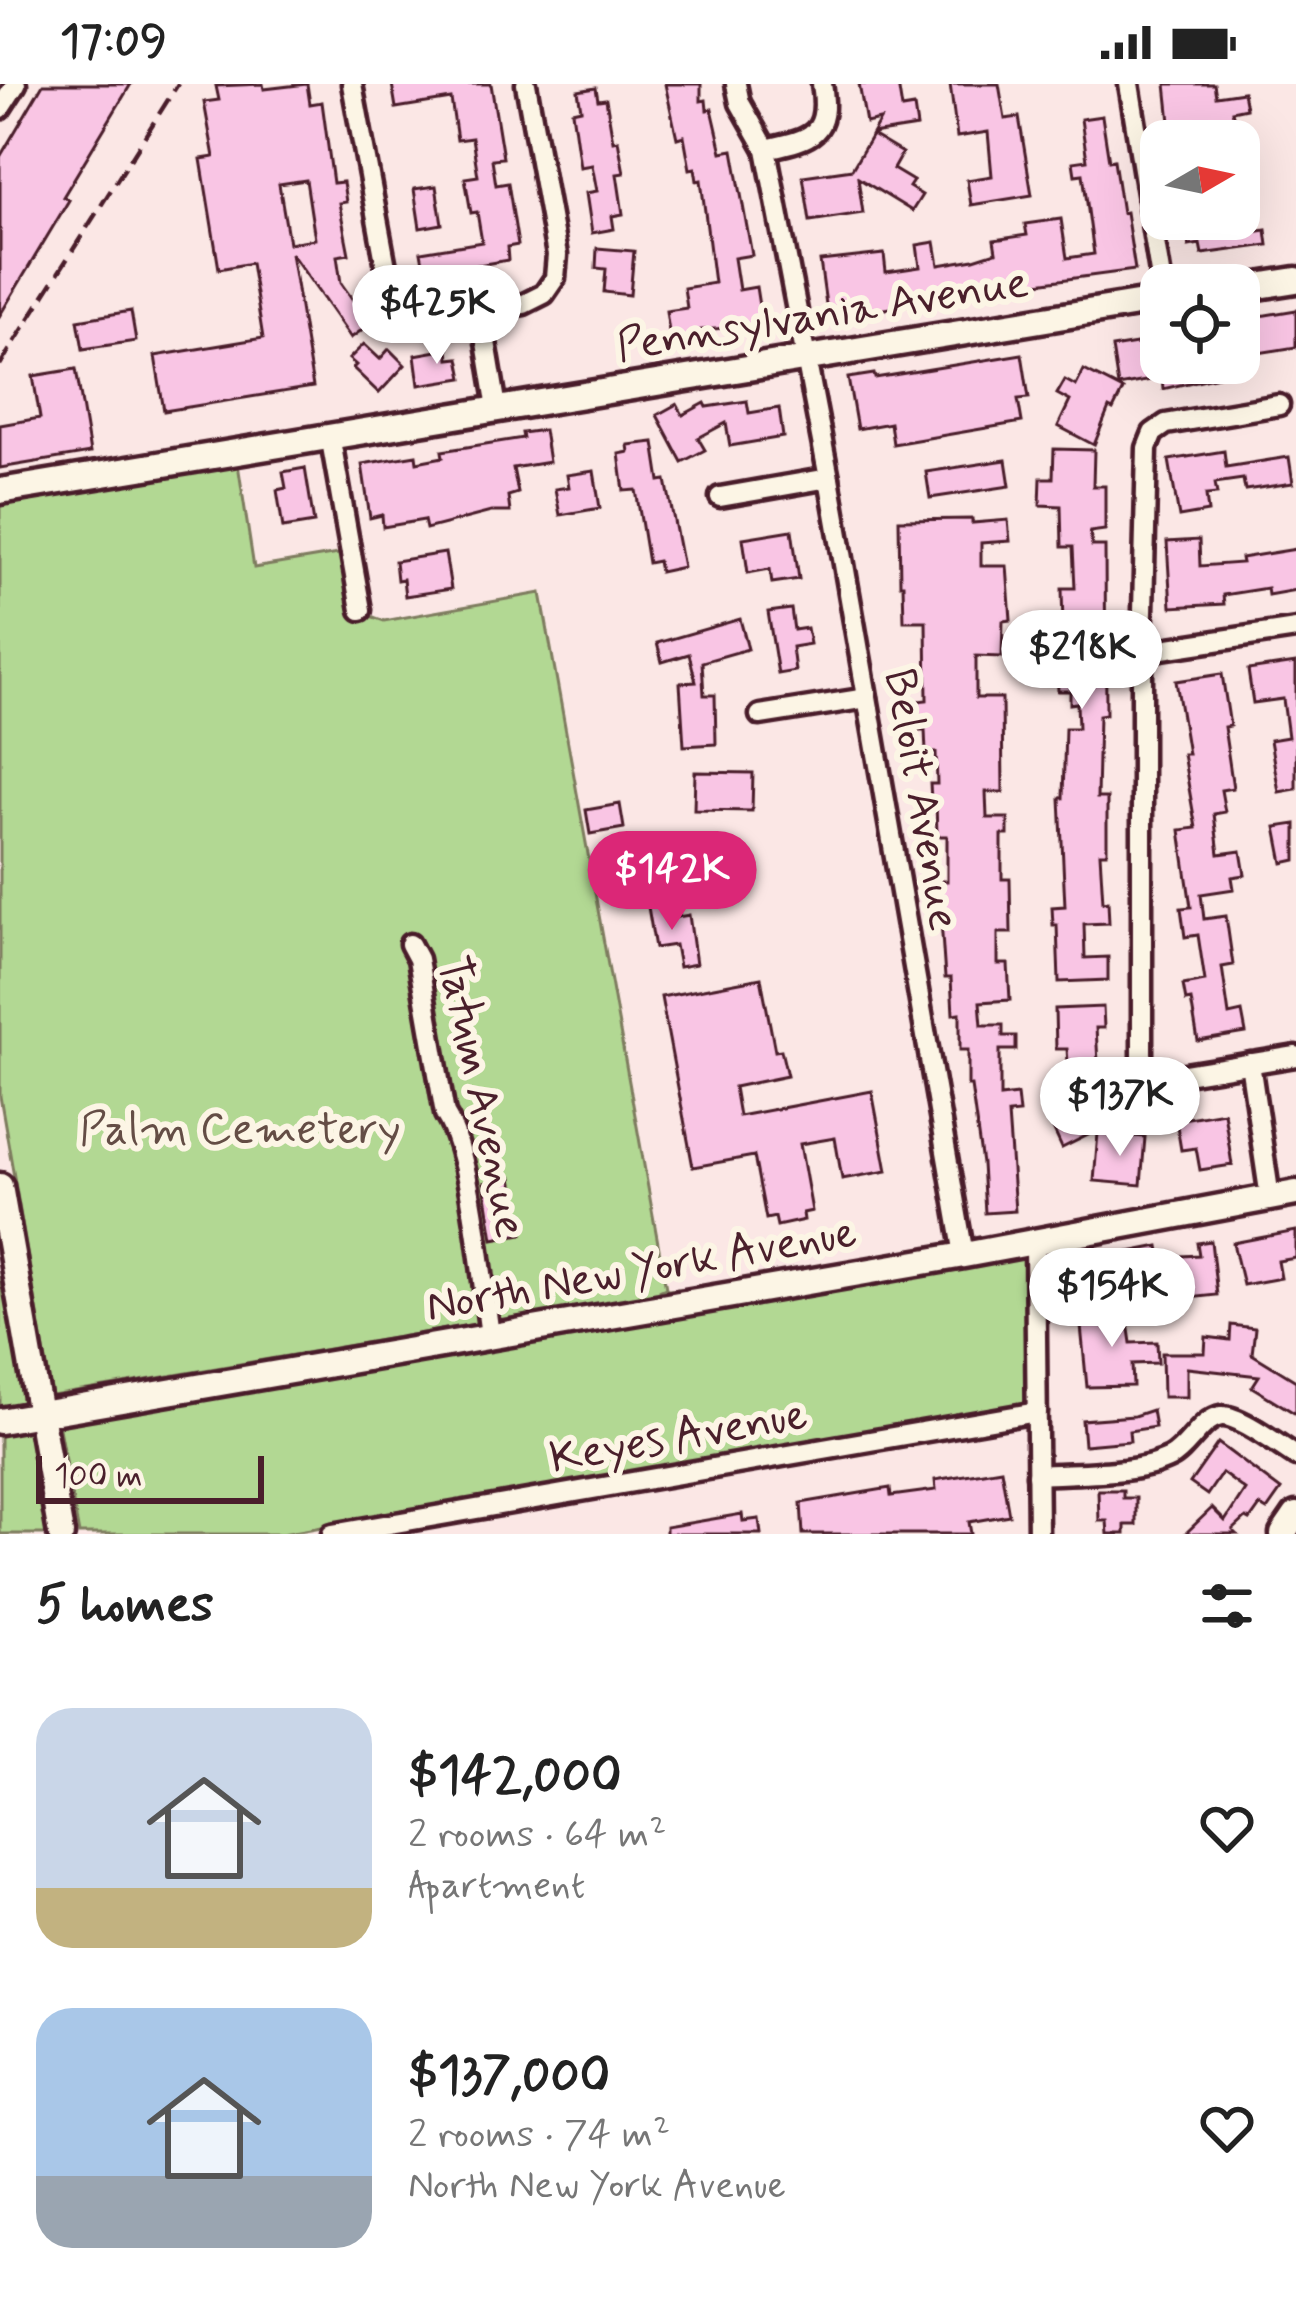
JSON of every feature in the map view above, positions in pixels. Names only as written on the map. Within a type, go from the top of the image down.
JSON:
[{"type":"street","points":[[0,109],[16,84]]},
{"type":"street","points":[[352,84],[388,284],[400,305],[440,320],[524,304],[544,294],[555,278],[556,255],[526,84]]},
{"type":"street","name":"Beloit Avenue","points":[[736,84],[740,103],[766,148],[829,478],[964,1255]]},
{"type":"street","points":[[766,148],[814,134],[823,122],[826,104],[822,84]]},
{"type":"street","points":[[1129,84],[1159,264]]},
{"type":"street","points":[[1260,286],[1296,280]]},
{"type":"street","name":"Pennsylvania Avenue","points":[[0,491],[1140,303]]},
{"type":"street","points":[[481,312],[497,408]]},
{"type":"street","points":[[1279,405],[1166,424],[1153,434],[1147,448],[1142,1081],[1296,1056]]},
{"type":"street","points":[[330,435],[361,610]]},
{"type":"street","points":[[720,497],[829,478]]},
{"type":"street","points":[[1142,652],[1296,629]]},
{"type":"street","points":[[760,715],[867,698]]},
{"type":"street","name":"Tatum Avenue","points":[[410,944],[418,959],[445,1114],[454,1129],[466,1184],[490,1335]]},
{"type":"street","points":[[1250,1064],[1270,1198]]},
{"type":"street","points":[[0,1186],[61,1534]]},
{"type":"street","name":"North New York Avenue","points":[[0,1421],[1296,1193]]},
{"type":"street","points":[[1035,1242],[1038,1534]]},
{"type":"street","name":"Keyes Avenue","points":[[332,1534],[1037,1412]]},
{"type":"street","points":[[1037,1475],[1153,1465],[1174,1456],[1208,1422],[1222,1416],[1296,1456]]},
{"type":"street","points":[[1282,1534],[1296,1515]]},
{"type":"green space","name":"Palm Cemetery","points":[[238,464],[254,568],[344,553],[368,615],[384,621],[541,593],[666,1288],[659,1291],[679,1289],[678,1295],[637,1302],[629,1299],[629,1304],[499,1324],[493,1321],[52,1396],[0,1096],[0,506]]},
{"type":"green space","points":[[0,1238],[30,1407],[0,1413]]},
{"type":"green space","points":[[1031,1252],[1033,1402],[282,1534],[79,1534],[57,1418]]},
{"type":"green space","points":[[33,1424],[52,1534],[0,1534],[0,1430]]},
{"type":"building","points":[[43,84],[131,84],[0,315],[0,157]]},
{"type":"building","points":[[263,84],[264,89],[307,84],[310,104],[322,102],[333,183],[343,182],[346,202],[339,203],[349,254],[337,256],[341,283],[370,324],[351,338],[291,253],[313,387],[164,411],[155,356],[263,338],[251,263],[219,269],[201,159],[214,157],[204,102],[219,100],[216,86]],"holes":[[[306,180],[315,239],[289,243],[279,184]]]},
{"type":"building","points":[[392,84],[491,84],[503,158],[492,159],[496,185],[508,183],[518,245],[507,247],[508,260],[425,274],[421,252],[482,242],[465,178],[478,176],[472,138],[457,140],[451,99],[396,108]]},
{"type":"building","points":[[665,84],[701,84],[701,101],[706,100],[707,110],[712,109],[722,152],[733,150],[752,255],[734,258],[739,290],[756,287],[762,325],[701,330],[703,341],[671,346],[666,311],[687,308],[684,288],[714,283],[701,180],[697,181],[695,168],[690,169],[684,136],[677,138]]},
{"type":"building","points":[[859,84],[898,84],[902,109],[914,107],[917,127],[872,134],[880,120],[866,123]]},
{"type":"building","points":[[950,84],[999,84],[1005,119],[1019,117],[1032,195],[971,205],[967,180],[992,176],[988,132],[957,137]]},
{"type":"building","points":[[1166,84],[1214,84],[1216,96],[1243,92],[1246,108],[1232,111],[1234,120],[1170,120]]},
{"type":"building","points":[[596,88],[598,100],[606,99],[613,141],[618,140],[624,173],[617,174],[623,214],[612,216],[614,229],[592,233],[586,193],[597,191],[592,165],[580,167],[572,111],[581,109],[578,91]]},
{"type":"building","points":[[1102,116],[1135,270],[828,319],[820,261],[884,254],[886,272],[920,267],[917,245],[935,242],[939,265],[974,259],[996,252],[994,240],[1027,235],[1025,224],[1061,219],[1067,258],[1094,254],[1083,174],[1075,175],[1073,162],[1087,160],[1081,119]]},
{"type":"building","points":[[872,135],[902,153],[893,169],[913,181],[909,187],[922,195],[912,211],[858,178],[863,213],[810,221],[803,176],[852,169]]},
{"type":"building","points":[[436,186],[442,224],[420,228],[414,189]]},
{"type":"building","points":[[1266,230],[1268,245],[1202,254],[1200,244],[1189,246],[1188,240],[1260,240],[1260,231]]},
{"type":"building","points":[[597,248],[634,251],[630,295],[604,292],[606,269],[596,268]]},
{"type":"building","points":[[1296,310],[1296,347],[1260,353],[1260,316]]},
{"type":"building","points":[[131,311],[136,341],[83,349],[78,320]]},
{"type":"building","points":[[1140,343],[1140,382],[1118,386],[1112,348]]},
{"type":"building","points":[[364,344],[380,359],[389,349],[405,365],[379,393],[349,359]]},
{"type":"building","points":[[448,349],[449,359],[459,358],[463,378],[419,385],[415,355]]},
{"type":"building","points":[[1022,354],[1029,398],[1018,399],[1022,422],[893,444],[890,423],[857,429],[848,378],[874,374],[875,378]]},
{"type":"building","points":[[76,369],[90,453],[0,468],[0,425],[40,418],[33,376]]},
{"type":"building","points":[[1084,370],[1123,390],[1113,410],[1109,408],[1094,445],[1058,426],[1070,401],[1057,394],[1065,380],[1076,386]]},
{"type":"building","points":[[747,401],[749,413],[779,408],[783,437],[730,446],[726,423],[698,438],[705,450],[682,462],[657,415],[677,404],[683,415],[705,403],[707,407]]},
{"type":"building","points":[[544,430],[549,462],[513,468],[518,493],[508,496],[510,512],[491,512],[426,529],[424,520],[383,527],[382,515],[370,518],[362,464],[416,455],[417,462],[443,457],[442,451],[523,438],[522,433]]},
{"type":"building","points":[[654,442],[683,567],[660,572],[658,561],[648,563],[636,490],[624,491],[619,454],[629,452],[628,445]]},
{"type":"building","points":[[1054,449],[1094,450],[1093,486],[1105,486],[1105,530],[1090,532],[1092,546],[1105,546],[1106,714],[1099,715],[1097,798],[1107,798],[1107,853],[1100,853],[1109,923],[1084,924],[1085,958],[1108,957],[1108,980],[1059,982],[1057,925],[1053,925],[1052,907],[1065,906],[1060,798],[1065,728],[1078,728],[1077,703],[1070,704],[1070,691],[1058,691],[1057,666],[1064,665],[1062,588],[1075,588],[1073,547],[1062,547],[1061,506],[1040,505],[1041,478],[1053,478]]},
{"type":"building","points":[[1224,451],[1226,467],[1289,457],[1293,483],[1245,490],[1243,479],[1215,483],[1217,494],[1206,495],[1208,512],[1179,517],[1169,460]]},
{"type":"building","points":[[1006,460],[1010,486],[930,498],[926,472]]},
{"type":"building","points":[[305,468],[314,523],[283,528],[277,490],[286,488],[283,472]]},
{"type":"building","points":[[594,471],[600,508],[560,515],[555,489],[569,487],[567,475]]},
{"type":"building","points":[[972,519],[972,523],[1008,520],[1010,541],[981,543],[981,566],[1007,566],[1011,620],[1003,621],[1002,657],[976,656],[976,698],[1002,698],[1003,792],[986,792],[987,818],[1008,818],[1008,835],[1002,835],[1002,879],[1010,879],[1011,933],[998,933],[998,964],[1008,964],[1010,1000],[980,1002],[982,1025],[1003,1025],[1003,1036],[1016,1036],[1016,1050],[1000,1050],[1000,1097],[1017,1095],[1019,1113],[1008,1114],[1015,1211],[985,1213],[968,1086],[968,1050],[960,1050],[960,1013],[953,1014],[951,978],[945,978],[940,906],[935,906],[934,881],[947,881],[947,836],[937,836],[936,799],[931,799],[930,784],[937,784],[936,753],[926,753],[925,730],[918,730],[917,701],[927,700],[926,621],[904,621],[900,584],[899,520]]},
{"type":"building","points":[[792,530],[799,579],[772,583],[770,569],[748,573],[743,538]]},
{"type":"building","points":[[1199,540],[1200,566],[1242,563],[1241,558],[1296,549],[1296,590],[1268,595],[1267,588],[1223,595],[1224,604],[1171,607],[1167,542]]},
{"type":"building","points":[[445,553],[451,589],[405,596],[395,561]]},
{"type":"building","points":[[791,609],[794,630],[807,628],[810,644],[792,647],[795,671],[778,674],[768,612]]},
{"type":"building","points":[[740,619],[748,649],[702,662],[704,695],[715,695],[716,744],[684,746],[680,683],[696,682],[689,654],[662,662],[657,643]]},
{"type":"building","points":[[1296,663],[1296,789],[1279,792],[1270,740],[1288,737],[1283,699],[1253,703],[1248,670]]},
{"type":"building","points":[[1222,674],[1233,788],[1221,790],[1225,812],[1214,814],[1219,854],[1241,851],[1245,875],[1232,877],[1234,889],[1201,894],[1204,919],[1226,916],[1233,965],[1222,967],[1229,1015],[1242,1012],[1246,1033],[1198,1041],[1191,1000],[1186,1001],[1183,985],[1205,981],[1198,935],[1185,937],[1181,908],[1191,907],[1180,830],[1196,828],[1176,681]]},
{"type":"building","points":[[695,772],[753,773],[752,811],[694,810]]},
{"type":"building","points":[[620,804],[624,828],[590,834],[586,810]]},
{"type":"building","points":[[1296,824],[1296,860],[1283,863],[1276,827]]},
{"type":"building","points":[[663,898],[666,919],[689,915],[696,964],[679,967],[675,945],[655,948],[647,901]]},
{"type":"building","points":[[761,978],[775,1051],[781,1050],[787,1076],[734,1087],[739,1116],[872,1091],[887,1171],[842,1179],[835,1138],[800,1144],[812,1211],[803,1213],[804,1220],[777,1226],[775,1217],[766,1219],[754,1156],[693,1167],[661,997]]},
{"type":"building","points":[[1103,1007],[1104,1028],[1096,1028],[1098,1062],[1068,1063],[1067,1049],[1056,1049],[1055,1009]]},
{"type":"building","points":[[1085,1074],[1094,1092],[1086,1096],[1102,1128],[1062,1148],[1051,1124],[1057,1121],[1050,1106],[1062,1100],[1056,1088]]},
{"type":"building","points":[[1224,1112],[1232,1165],[1200,1170],[1196,1148],[1181,1150],[1176,1120]]},
{"type":"building","points":[[1098,1133],[1145,1137],[1141,1185],[1094,1181]]},
{"type":"building","points":[[512,1178],[522,1234],[493,1239],[484,1183]]},
{"type":"building","points":[[1296,1231],[1296,1258],[1278,1261],[1281,1278],[1243,1285],[1233,1243]]},
{"type":"building","points":[[1211,1241],[1217,1295],[1188,1298],[1186,1278],[1073,1293],[1069,1264],[1159,1246],[1161,1257],[1199,1255],[1197,1243]]},
{"type":"building","points":[[1126,1309],[1131,1343],[1157,1342],[1158,1363],[1132,1364],[1133,1386],[1087,1387],[1080,1316]]},
{"type":"building","points":[[1231,1325],[1255,1328],[1252,1354],[1296,1381],[1296,1414],[1252,1387],[1259,1376],[1187,1368],[1187,1397],[1163,1397],[1162,1353],[1205,1353],[1206,1337],[1230,1340]]},
{"type":"building","points":[[1152,1410],[1155,1427],[1129,1431],[1130,1441],[1084,1445],[1082,1420]]},
{"type":"building","points":[[1218,1443],[1281,1490],[1267,1510],[1260,1506],[1250,1520],[1246,1518],[1233,1530],[1237,1534],[1185,1534],[1212,1508],[1225,1521],[1245,1490],[1222,1473],[1207,1495],[1190,1483]]},
{"type":"building","points":[[1001,1469],[1009,1515],[969,1522],[971,1534],[803,1534],[801,1503],[890,1488],[891,1496],[936,1490],[935,1480]]},
{"type":"building","points":[[1098,1490],[1123,1490],[1123,1498],[1136,1498],[1136,1525],[1125,1525],[1125,1534],[1108,1534],[1107,1521],[1099,1521]]},
{"type":"building","points":[[742,1514],[743,1521],[759,1519],[761,1534],[666,1534],[666,1527]]},
{"type":"railway","points":[[0,365],[178,84]]}]
